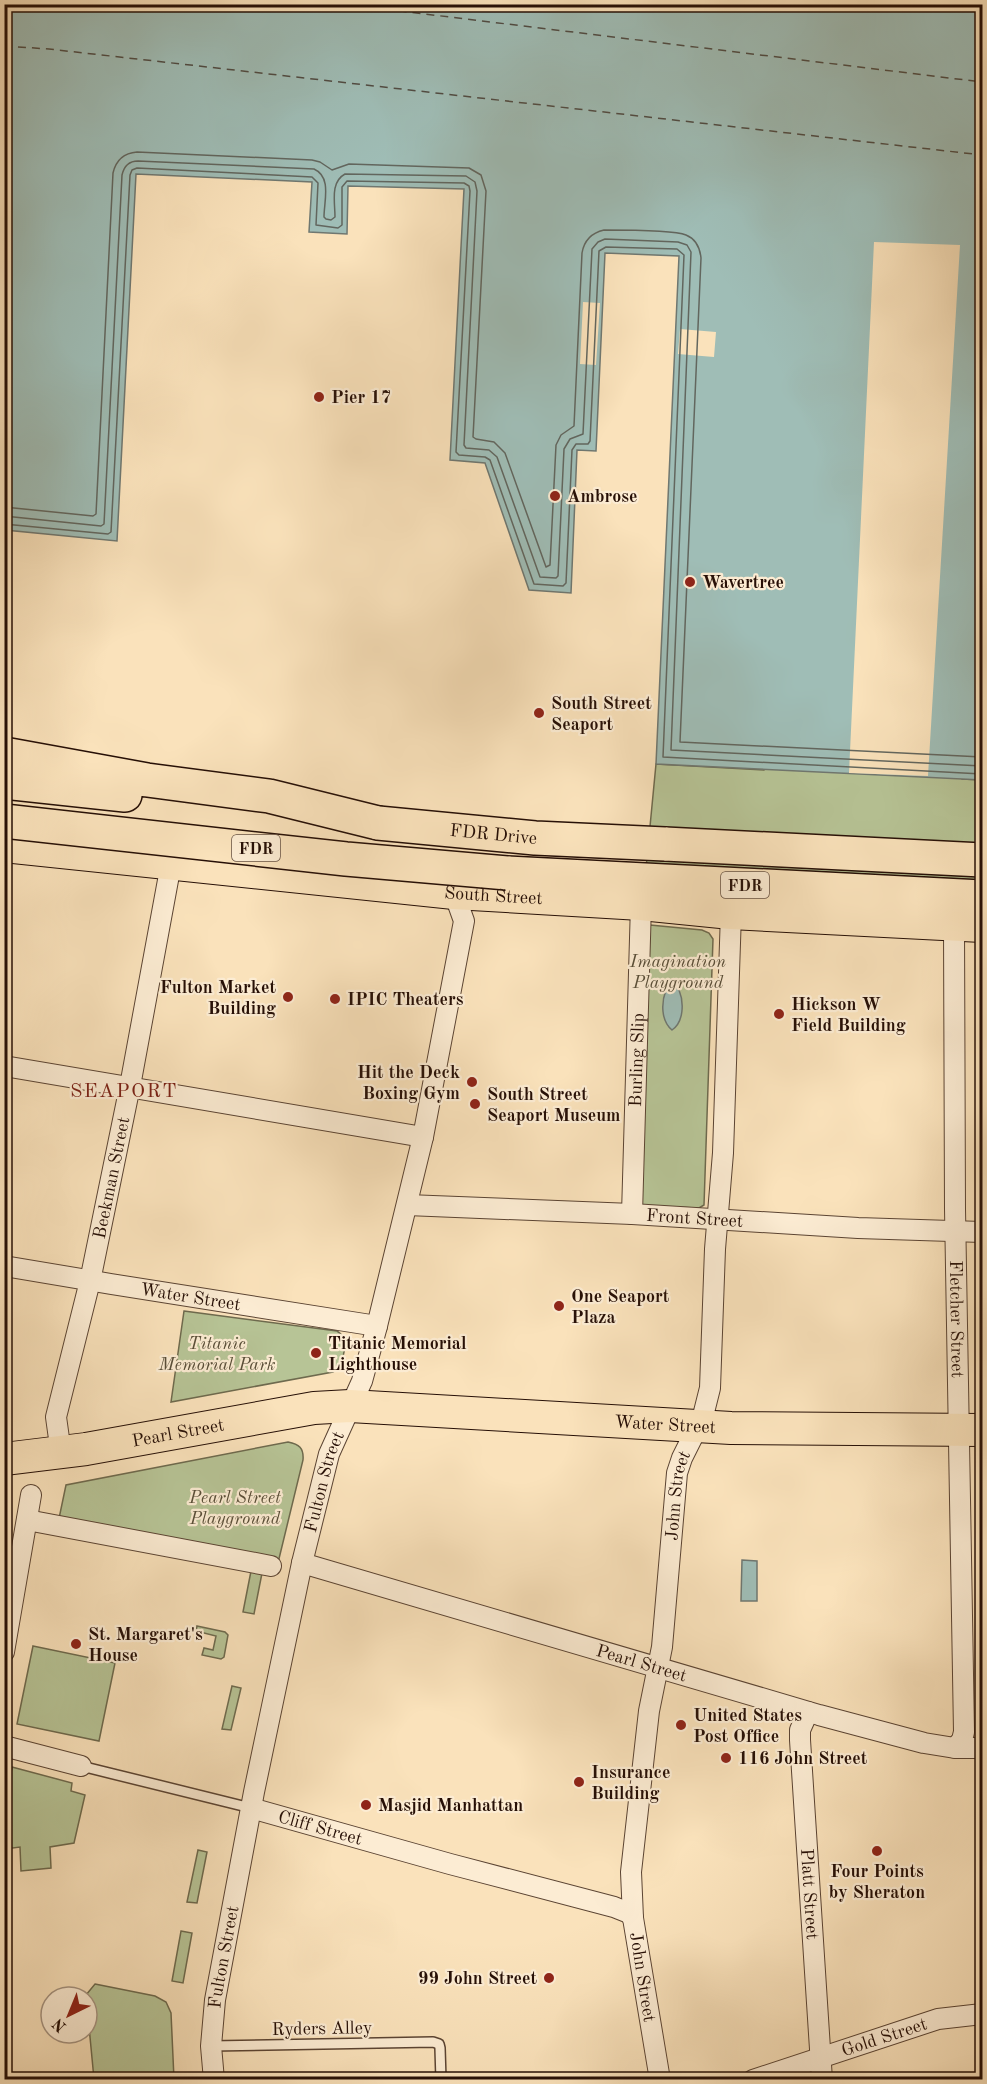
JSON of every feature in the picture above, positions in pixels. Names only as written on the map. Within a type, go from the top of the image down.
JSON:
[{"type":"highway","points":[[4,754],[147,780],[269,796],[378,823]]},
{"type":"highway","name":"FDR Drive","points":[[4,782],[535,838],[982,860]]},
{"type":"highway","name":"FDR Drive","points":[[4,820],[346,859],[495,872],[982,897]]},
{"type":"main road","name":"South Street","points":[[4,846],[454,893],[641,904],[731,913],[968,926]]},
{"type":"main road","name":"Water Street","points":[[350,1406],[698,1427],[971,1430]]},
{"type":"main road","name":"Pearl Street","points":[[4,1459],[61,1453],[314,1408],[350,1406]]},
{"type":"street","name":"Beekman Street","points":[[61,1453],[56,1417],[90,1281],[130,1086],[171,864]]},
{"type":"street","name":"Fulton Street","points":[[214,2079],[211,2046],[215,2000],[251,1808],[302,1563],[329,1454],[362,1381],[423,1137],[464,921],[454,893]]},
{"type":"street","name":"Burling Slip","points":[[632,1214],[641,904]]},
{"type":"street","name":"John Street","points":[[660,2079],[633,1918],[631,1872],[649,1711],[662,1647],[677,1473],[698,1427],[710,1388],[717,1219],[723,1153],[731,913]]},
{"type":"street","name":"Fletcher Street","points":[[955,1748],[962,1740],[964,1732],[971,1430],[956,1231],[968,926]]},
{"type":"street","points":[[4,1066],[423,1137]]},
{"type":"street","name":"Front Street","points":[[407,1205],[632,1214],[858,1228],[982,1232]]},
{"type":"street","name":"Water Street","points":[[4,1266],[377,1326]]},
{"type":"street","points":[[4,1652],[31,1495]]},
{"type":"street","points":[[27,1520],[271,1566]]},
{"type":"street","name":"Pearl Street","points":[[302,1563],[808,1712],[924,1743],[955,1748],[982,1748]]},
{"type":"street","name":"Platt Street","points":[[808,1712],[800,1730],[800,1740],[822,2079]]},
{"type":"street","name":"Cliff Street","points":[[4,1746],[81,1766]]},
{"type":"street","name":"Cliff Street","points":[[251,1808],[479,1872],[614,1906],[629,1913],[633,1918]]},
{"type":"street","name":"Gold Street","points":[[753,2079],[938,2019],[982,2013]]},
{"type":"lane","name":"Cliff Street","points":[[81,1766],[251,1808]]},
{"type":"lane","name":"Ryders Alley","points":[[211,2046],[433,2042],[439,2044],[440,2048],[441,2079]]},
{"type":"green space","points":[[862,509],[962,779],[982,780],[982,901],[646,868],[656,764],[764,770]]},
{"type":"green space","name":"Imagination Playground","points":[[650,925],[702,930],[709,933],[713,939],[704,1205],[699,1208],[639,1206]]},
{"type":"green space","name":"Titanic Memorial Park","points":[[184,1311],[337,1331],[345,1343],[340,1367],[333,1372],[171,1402]]},
{"type":"green space","name":"Pearl Street Playground","points":[[288,1442],[300,1447],[303,1460],[276,1571],[263,1568],[254,1614],[243,1612],[252,1566],[57,1528],[66,1485]]},
{"type":"green space","points":[[197,1626],[225,1632],[228,1635],[224,1657],[221,1659],[202,1655],[204,1648],[213,1650],[216,1636],[196,1631]]},
{"type":"green space","points":[[33,1646],[115,1663],[99,1741],[17,1724]]},
{"type":"green space","points":[[232,1686],[241,1688],[231,1730],[222,1729]]},
{"type":"green space","points":[[12,1767],[72,1783],[71,1791],[85,1795],[74,1843],[50,1847],[51,1868],[21,1871],[20,1847],[5,1849],[5,1779],[10,1779]]},
{"type":"green space","points":[[198,1850],[207,1852],[197,1903],[187,1902]]},
{"type":"green space","points":[[181,1931],[192,1933],[183,1983],[172,1981]]},
{"type":"green space","points":[[95,1984],[155,1996],[166,2002],[171,2013],[174,2079],[94,2079],[91,2045],[99,2045],[99,1985]]},
{"type":"water","points":[[4,5],[982,5],[982,780],[656,764],[679,256],[605,253],[596,451],[577,450],[571,593],[529,590],[485,463],[450,460],[464,189],[348,186],[347,234],[309,232],[312,182],[136,174],[117,541],[5,530]]},
{"type":"water","points":[[673,986],[679,990],[682,1006],[679,1022],[672,1030],[664,1017],[663,1000],[666,990]]},
{"type":"water","points":[[742,1560],[757,1561],[757,1601],[741,1601]]},
{"type":"pier","points":[[874,242],[960,245],[928,776],[849,773]]},
{"type":"pier","points":[[583,302],[600,303],[596,365],[580,364]]},
{"type":"pier","points":[[680,329],[716,332],[714,357],[678,354]]},
{"type":"ferry route","points":[[343,4],[982,82]]},
{"type":"ferry route","points":[[4,46],[49,49],[982,155]]},
{"type":"place","name":"Pier 17","points":[[319,397]]},
{"type":"place","name":"Ambrose","points":[[555,496]]},
{"type":"place","name":"Wavertree","points":[[690,582]]},
{"type":"place","name":"South Street Seaport","points":[[539,713]]},
{"type":"place","name":"Fulton Market Building","points":[[288,997]]},
{"type":"place","name":"IPIC Theaters","points":[[335,999]]},
{"type":"place","name":"Hickson W Field Building","points":[[779,1014]]},
{"type":"place","name":"Hit the Deck Boxing Gym","points":[[472,1082]]},
{"type":"place","name":"South Street Seaport Museum","points":[[475,1104]]},
{"type":"place","name":"One Seaport Plaza","points":[[559,1306]]},
{"type":"place","name":"Titanic Memorial Lighthouse","points":[[316,1353]]},
{"type":"place","name":"St. Margaret's House","points":[[76,1644]]},
{"type":"place","name":"United States Post Office","points":[[681,1725]]},
{"type":"place","name":"116 John Street","points":[[726,1758]]},
{"type":"place","name":"Insurance Building","points":[[579,1782]]},
{"type":"place","name":"Masjid Manhattan","points":[[366,1805]]},
{"type":"place","name":"Four Points by Sheraton","points":[[877,1851]]},
{"type":"place","name":"99 John Street","points":[[549,1978]]},
{"type":"district","name":"SEAPORT","points":[[124,1090]]}]
